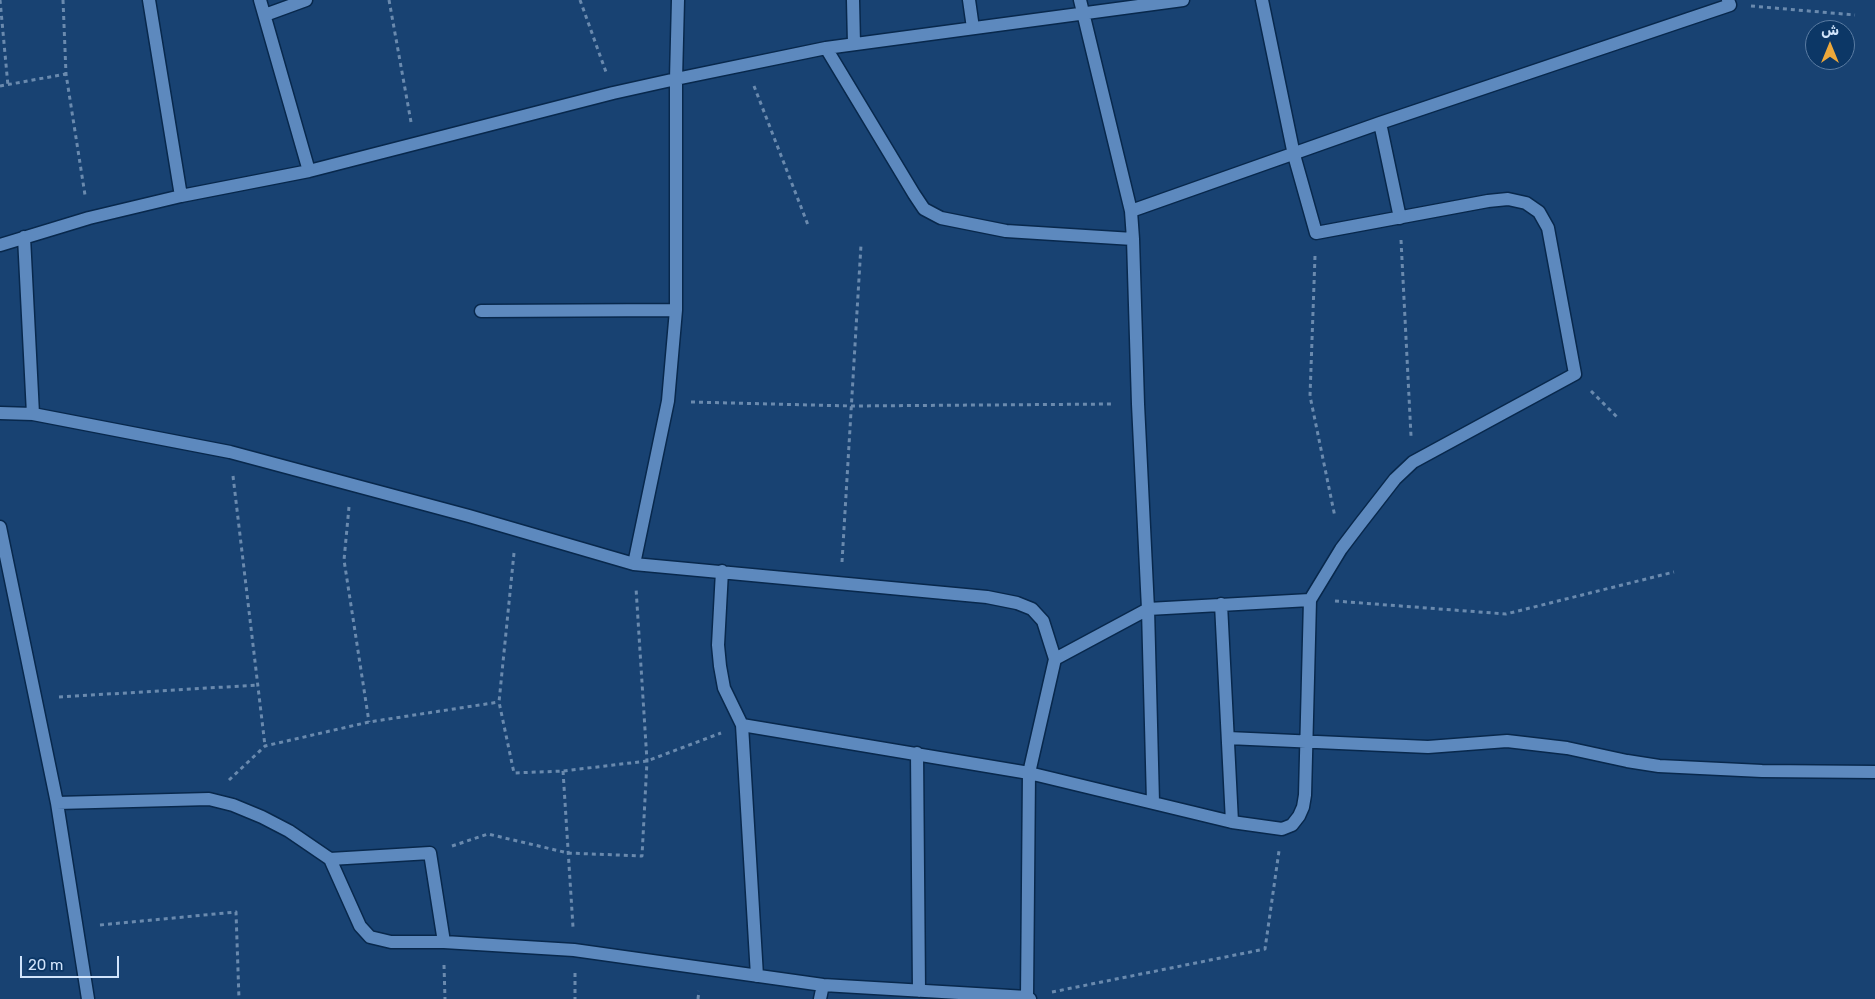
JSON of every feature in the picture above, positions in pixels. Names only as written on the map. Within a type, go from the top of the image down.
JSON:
[{"type":"street","points":[[148,0],[181,196]]},
{"type":"street","points":[[260,0],[309,171]]},
{"type":"street","points":[[265,15],[306,0]]},
{"type":"street","points":[[634,564],[668,401],[676,310],[678,0]]},
{"type":"street","points":[[853,0],[854,44]]},
{"type":"street","points":[[969,0],[973,28]]},
{"type":"street","points":[[0,245],[89,218],[181,196],[309,171],[613,93],[676,79],[826,48],[973,28],[1081,6],[1183,0]]},
{"type":"street","points":[[742,725],[1029,773],[1232,822],[1282,829],[1292,824],[1299,816],[1303,806],[1307,741],[1310,600],[1341,550],[1395,479],[1413,462],[1575,374],[1548,228],[1539,212],[1526,203],[1508,199],[1488,201],[1316,233],[1294,154],[1262,0]]},
{"type":"street","points":[[1131,211],[1729,2]]},
{"type":"street","points":[[1081,6],[1131,211],[1148,609],[1153,802]]},
{"type":"street","points":[[826,48],[924,209],[941,218],[1006,231],[1133,239]]},
{"type":"street","points":[[1380,123],[1400,218]]},
{"type":"street","points":[[24,237],[33,414]]},
{"type":"street","points":[[481,311],[676,310]]},
{"type":"street","points":[[0,413],[33,414],[230,452],[516,529],[634,564],[841,582],[987,597],[1017,603],[1032,609],[1043,621],[1055,660],[1029,773],[1028,998],[822,985],[574,950],[444,942],[391,942],[370,937],[360,926],[330,859],[290,831],[262,817],[209,799],[57,803]]},
{"type":"street","points":[[0,527],[57,803],[88,999]]},
{"type":"street","points":[[722,571],[718,645],[724,688],[742,725],[756,976]]},
{"type":"street","points":[[1055,660],[1148,609],[1310,600]]},
{"type":"street","points":[[1221,604],[1232,822]]},
{"type":"street","points":[[1228,738],[1428,747],[1507,741],[1567,748],[1659,766],[1762,771],[1875,772]]},
{"type":"street","points":[[916,753],[919,991]]},
{"type":"street","points":[[330,859],[430,853],[444,942]]},
{"type":"street","points":[[820,999],[822,985]]},
{"type":"path","points":[[0,0],[8,86]]},
{"type":"path","points":[[63,0],[66,74],[89,218]]},
{"type":"path","points":[[389,0],[416,145]]},
{"type":"path","points":[[580,0],[613,93]]},
{"type":"path","points":[[1729,2],[1855,15]]},
{"type":"path","points":[[745,65],[808,225]]},
{"type":"path","points":[[0,86],[66,74]]},
{"type":"path","points":[[1400,218],[1413,462]]},
{"type":"path","points":[[1316,233],[1310,396],[1341,550]]},
{"type":"path","points":[[841,582],[861,245]]},
{"type":"path","points":[[1575,374],[1619,419]]},
{"type":"path","points":[[668,401],[852,406],[1138,404]]},
{"type":"path","points":[[230,452],[265,746]]},
{"type":"path","points":[[351,485],[344,560],[369,722]]},
{"type":"path","points":[[516,529],[499,702],[514,773],[563,771],[647,761],[742,725]]},
{"type":"path","points":[[430,853],[488,834],[568,853],[642,856],[647,761],[634,564]]},
{"type":"path","points":[[1310,600],[1506,614],[1674,572]]},
{"type":"path","points":[[35,698],[258,685]]},
{"type":"path","points":[[209,799],[265,746],[369,722],[499,702]]},
{"type":"path","points":[[563,771],[574,950]]},
{"type":"path","points":[[1028,998],[1266,949],[1282,829]]},
{"type":"path","points":[[77,927],[236,912],[239,999]]},
{"type":"path","points":[[444,942],[445,999]]}]
